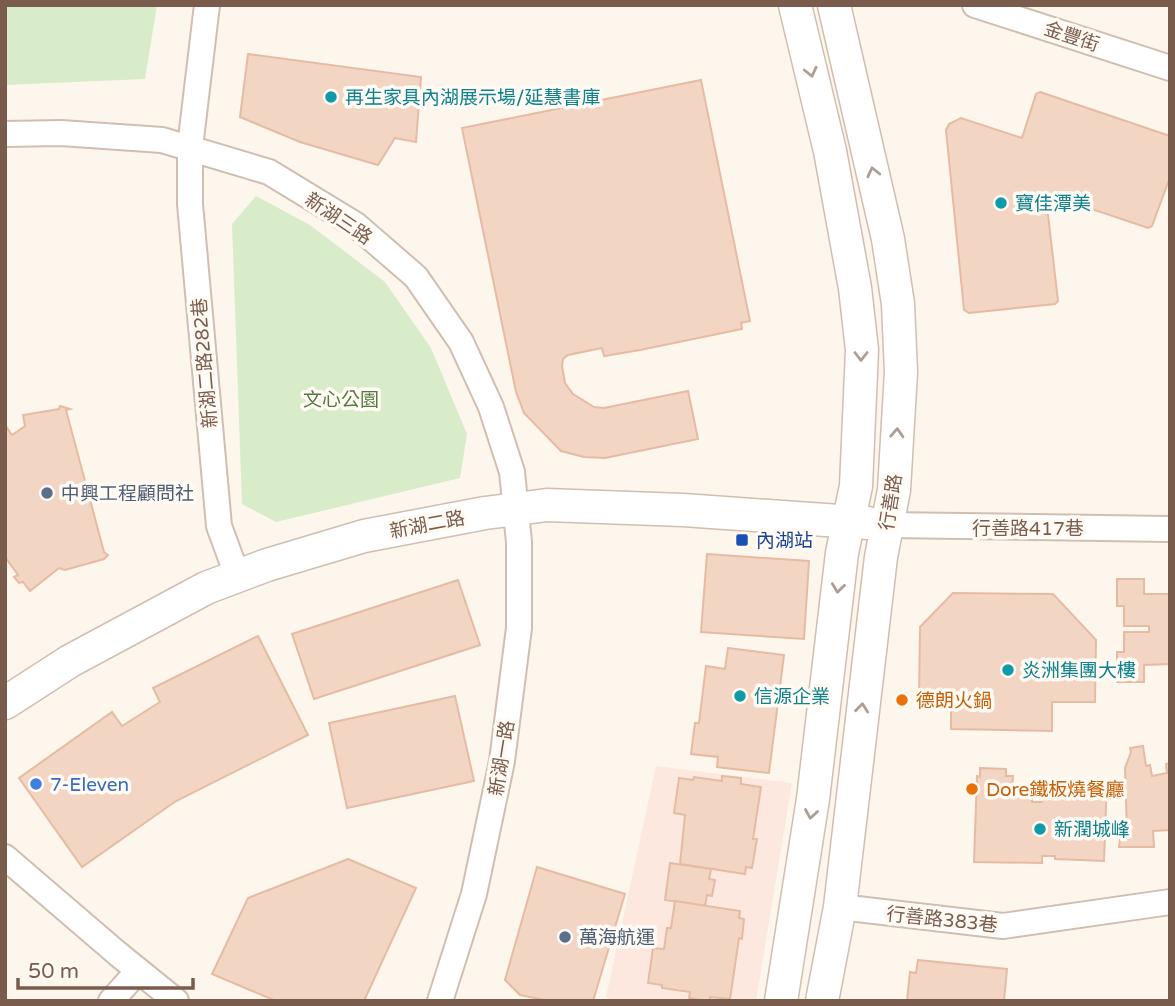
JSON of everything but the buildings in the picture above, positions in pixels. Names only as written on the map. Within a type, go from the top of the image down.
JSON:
[{"type":"street","name":"新湖二路282巷","points":[[207,5],[190,147],[190,204],[219,526],[237,575]]},
{"type":"street","name":"行善路","points":[[781,1001],[813,799],[842,553],[856,486],[862,350],[855,288],[830,151],[795,5]]},
{"type":"street","name":"行善路","points":[[822,1001],[839,907],[857,776],[862,707],[894,490],[901,372],[898,304],[888,239],[834,5]]},
{"type":"street","name":"金豐街","points":[[975,5],[1170,68]]},
{"type":"street","name":"新湖三路","points":[[5,134],[61,133],[162,140],[190,147],[269,172],[356,225],[416,277],[461,342],[491,407],[509,463],[517,508]]},
{"type":"street","name":"新湖二路","points":[[5,703],[70,661],[206,588],[237,575],[364,536],[547,505],[683,510],[887,525]]},
{"type":"street","name":"新湖一路","points":[[440,1001],[474,894],[502,761],[519,628],[517,508]]},
{"type":"street","name":"行善路417巷","points":[[887,525],[1170,529]]},
{"type":"street","points":[[5,857],[176,1001]]},
{"type":"street","name":"行善路383巷","points":[[839,907],[1003,926],[1170,902]]},
{"type":"street","points":[[111,1001],[138,971]]},
{"type":"shaded area","points":[[656,766],[792,783],[756,1001],[614,1001],[606,997]]},
{"type":"green space","points":[[5,5],[157,5],[145,79],[5,85]]},
{"type":"green space","name":"文心公園","points":[[256,196],[310,225],[385,282],[431,348],[467,434],[460,478],[276,522],[242,504],[232,224]]},
{"type":"place","name":"再生家具內湖展示場/延慧書庫","points":[[331,97]]},
{"type":"place","name":"寶佳潭美","points":[[1001,203]]},
{"type":"place","name":"中興工程顧問社","points":[[47,493]]},
{"type":"place","name":"內湖站","points":[[742,540]]},
{"type":"place","name":"炎洲集團大樓","points":[[1008,670]]},
{"type":"place","name":"信源企業","points":[[740,696]]},
{"type":"place","name":"德朗火鍋","points":[[902,700]]},
{"type":"place","name":"7-Eleven","points":[[36,784]]},
{"type":"place","name":"Dore鐵板燒餐廳","points":[[972,789]]},
{"type":"place","name":"新潤城峰","points":[[1040,829]]},
{"type":"place","name":"萬海航運","points":[[565,937]]}]
